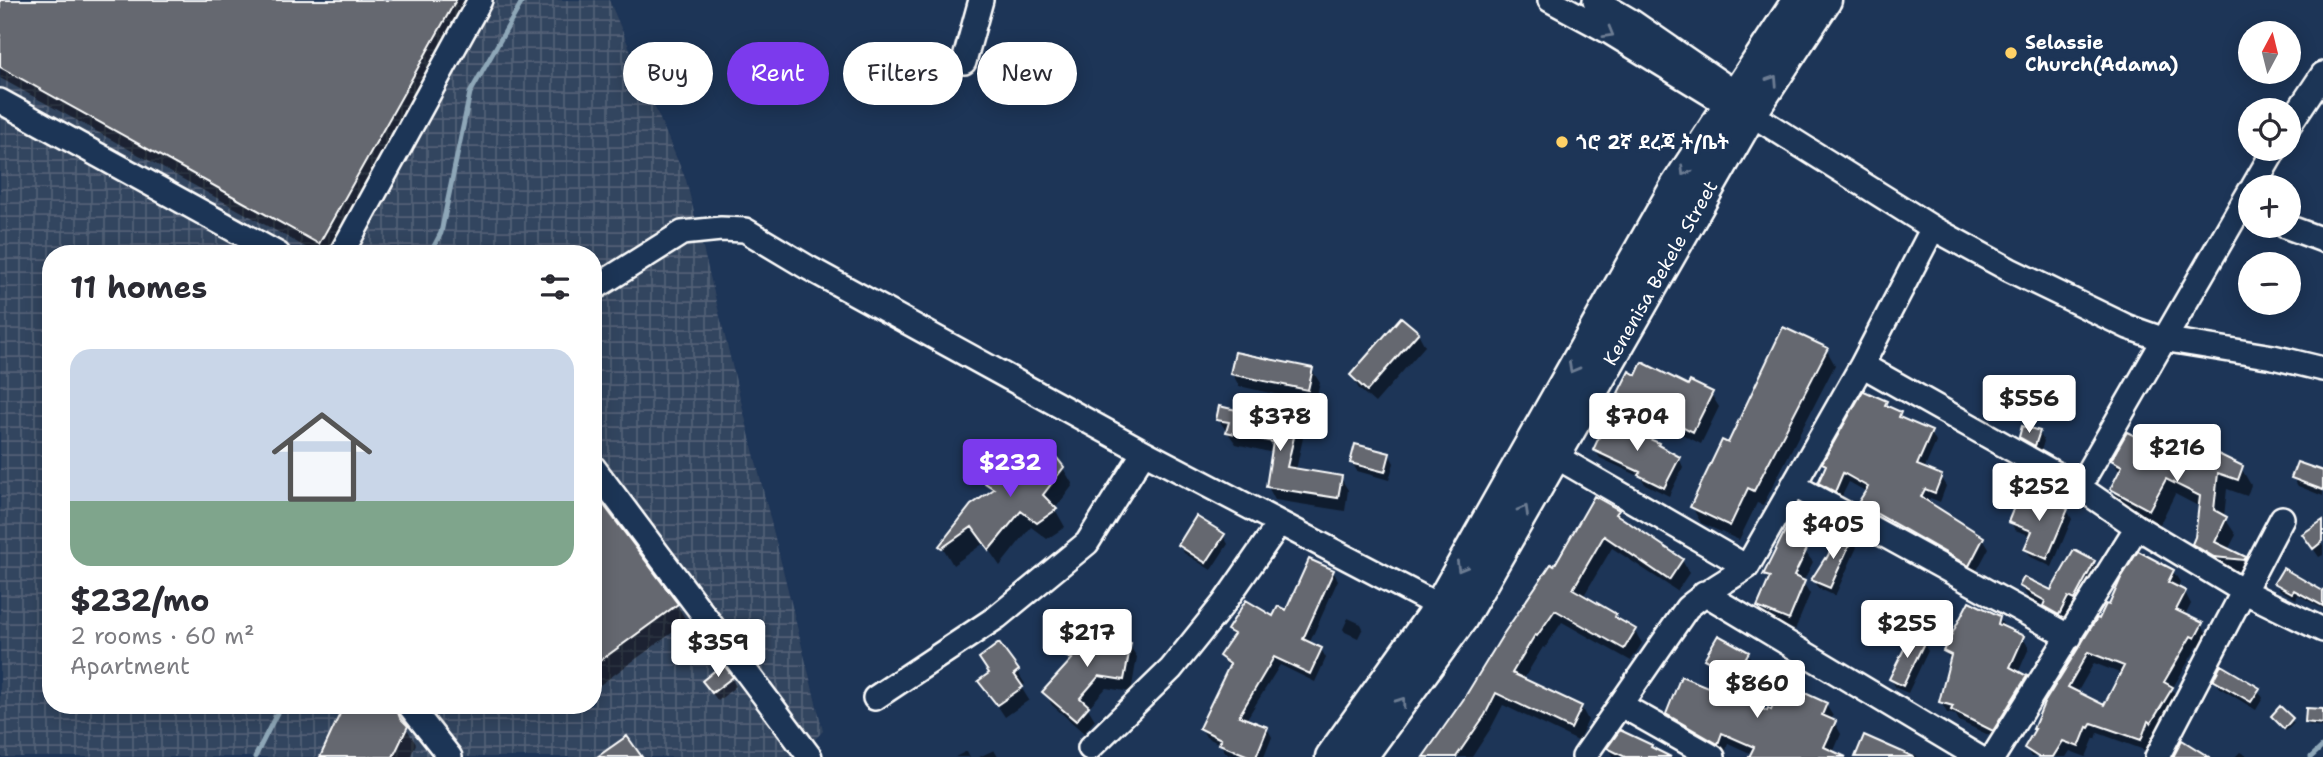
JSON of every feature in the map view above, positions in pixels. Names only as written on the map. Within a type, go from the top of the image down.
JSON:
[{"type":"main road","points":[[1738,104],[1798,0]]},
{"type":"main road","name":"Kenenisa Bekele Street","points":[[1331,757],[1439,606],[1676,186],[1738,104],[1826,0]]},
{"type":"main road","name":"Kenenisa Bekele Street","points":[[1362,757],[1461,620],[1555,456],[1738,104]]},
{"type":"street","points":[[346,245],[480,0]]},
{"type":"street","points":[[964,62],[981,0]]},
{"type":"street","points":[[1550,0],[1738,104],[1933,228],[2011,270],[2128,327],[2162,339],[2273,357],[2323,369]]},
{"type":"street","points":[[1595,0],[1631,21],[1738,104]]},
{"type":"street","points":[[2301,107],[2323,74]]},
{"type":"street","points":[[0,101],[262,245]]},
{"type":"street","points":[[2078,487],[2162,339],[2238,216]]},
{"type":"street","points":[[1584,757],[1687,608],[1704,593],[1747,567],[1863,365],[1933,228]]},
{"type":"street","points":[[602,283],[682,233],[721,229],[745,230],[1144,452],[1439,606]]},
{"type":"street","points":[[2301,230],[2319,234]]},
{"type":"street","points":[[1863,365],[2078,487],[2243,592],[2323,629]]},
{"type":"street","points":[[875,698],[997,617],[1087,543],[1144,452]]},
{"type":"street","points":[[1555,456],[1747,567]]},
{"type":"street","points":[[602,479],[810,757]]},
{"type":"street","points":[[1793,485],[2070,637]]},
{"type":"street","points":[[2157,757],[2282,518]]},
{"type":"street","points":[[1090,748],[1171,669],[1224,603],[1279,524]]},
{"type":"street","points":[[1993,757],[2137,527]]},
{"type":"street","points":[[1704,593],[1978,757]]},
{"type":"street","points":[[1621,705],[1713,757]]},
{"type":"street","points":[[416,714],[450,757]]},
{"type":"shaded area","points":[[0,0],[609,0],[627,42],[623,42],[623,105],[654,105],[686,180],[823,731],[798,757],[0,757]]},
{"type":"building","points":[[0,0],[456,0],[319,244],[0,67]]},
{"type":"building","points":[[1401,317],[1419,332],[1367,391],[1350,375]]},
{"type":"building","points":[[1783,327],[1828,348],[1754,491],[1748,488],[1730,526],[1690,507],[1722,440],[1728,443]]},
{"type":"building","points":[[1235,352],[1313,368],[1308,390],[1230,374]]},
{"type":"building","points":[[1642,362],[1688,385],[1690,381],[1713,392],[1693,432],[1618,393],[1629,371],[1636,375]]},
{"type":"building","points":[[1864,389],[1887,401],[1885,405],[1901,412],[1899,417],[1932,431],[1917,465],[1942,475],[1935,493],[1925,489],[1921,497],[1984,537],[1969,566],[1858,503],[1868,487],[1843,473],[1835,492],[1818,483],[1826,465],[1822,463]]},
{"type":"building","points":[[1219,406],[1297,424],[1287,467],[1342,476],[1338,498],[1266,487],[1273,442],[1226,432],[1229,422],[1216,420]]},
{"type":"building","points":[[1607,420],[1659,443],[1658,445],[1680,457],[1664,488],[1638,475],[1640,472],[1593,450]]},
{"type":"building","points":[[2022,426],[2040,431],[2035,446],[2019,437]]},
{"type":"building","points":[[2127,432],[2188,462],[2198,444],[2243,466],[2238,480],[2218,473],[2214,510],[2227,517],[2215,542],[2246,557],[2244,560],[2214,557],[2192,544],[2200,496],[2166,479],[2149,510],[2110,489],[2122,466],[2111,460]]},
{"type":"building","points":[[1355,444],[1390,453],[1385,472],[1350,463]]},
{"type":"building","points":[[1050,449],[1064,467],[1043,495],[1057,509],[1037,523],[1021,511],[989,550],[972,527],[942,548],[939,546],[971,505],[994,489],[985,483],[991,474],[1011,461],[1025,471],[1032,461]]},
{"type":"building","points":[[2297,462],[2323,471],[2323,490],[2291,478]]},
{"type":"building","points":[[2019,495],[2044,505],[2046,499],[2068,509],[2047,559],[2024,549],[2032,531],[2008,522]]},
{"type":"building","points":[[1594,496],[1619,510],[1616,514],[1683,559],[1669,580],[1604,536],[1573,589],[1636,629],[1624,649],[1555,610],[1537,636],[1535,635],[1512,673],[1582,706],[1571,729],[1496,693],[1485,715],[1456,757],[1423,757],[1551,564],[1554,566]]},
{"type":"building","points":[[602,503],[678,604],[602,659]]},
{"type":"building","points":[[1796,509],[1809,516],[1794,542],[1807,549],[1794,576],[1805,581],[1789,620],[1757,607],[1770,577],[1763,575]]},
{"type":"building","points":[[1196,516],[1225,534],[1206,563],[1178,545]]},
{"type":"building","points":[[2323,520],[2323,541],[2313,549],[2302,534]]},
{"type":"building","points":[[1841,532],[1853,537],[1830,588],[1811,580]]},
{"type":"building","points":[[2074,550],[2095,561],[2074,600],[2068,597],[2059,615],[2043,606],[2045,601],[2019,586],[2024,577],[2051,590]]},
{"type":"building","points":[[2138,551],[2174,570],[2168,582],[2186,591],[2176,610],[2203,623],[2195,638],[2191,636],[2164,682],[2173,687],[2151,723],[2148,721],[2141,740],[2092,723],[2087,727],[2079,747],[2063,741],[2053,757],[2038,757],[2024,748],[2035,729],[2044,703],[2106,604],[2109,605],[2121,578]],"holes":[[[2088,652],[2124,666],[2104,705],[2068,687]]]},
{"type":"building","points":[[1309,559],[1334,570],[1303,639],[1322,648],[1310,674],[1274,657],[1239,716],[1268,727],[1256,757],[1251,757],[1219,744],[1221,739],[1199,728],[1230,664],[1219,656],[1234,634],[1227,630],[1246,600],[1273,616],[1278,606],[1286,610]]},
{"type":"building","points":[[2283,568],[2323,591],[2323,606],[2294,590],[2292,593],[2274,583]]},
{"type":"building","points":[[1969,601],[2000,616],[1998,624],[2024,636],[2010,667],[2027,676],[1993,731],[1951,710],[1953,706],[1939,702],[1951,655],[1943,651]]},
{"type":"building","points":[[1079,620],[1091,625],[1087,636],[1131,643],[1124,680],[1099,676],[1080,698],[1089,706],[1076,721],[1042,692],[1072,659],[1064,656]]},
{"type":"building","points":[[1718,635],[1749,652],[1735,676],[1704,659]]},
{"type":"building","points":[[1911,635],[1925,641],[1903,686],[1889,679]]},
{"type":"building","points":[[999,643],[1019,670],[1014,674],[1023,687],[997,705],[978,681],[989,673],[979,658]]},
{"type":"building","points":[[723,664],[733,677],[712,693],[702,681]]},
{"type":"building","points":[[2221,665],[2260,688],[2251,702],[2213,680]]},
{"type":"building","points":[[1788,673],[1801,678],[1796,689],[1827,703],[1822,715],[1836,721],[1824,747],[1846,757],[1749,757],[1754,747],[1722,733],[1718,744],[1666,714],[1681,676],[1767,711],[1768,708],[1771,710]]},
{"type":"building","points":[[2280,706],[2293,718],[2284,729],[2271,716]]},
{"type":"building","points":[[2306,708],[2323,709],[2323,724],[2305,722]]},
{"type":"building","points":[[340,714],[398,714],[408,726],[393,757],[320,757]]},
{"type":"building","points":[[1620,730],[1671,757],[1625,757],[1607,748]]},
{"type":"building","points":[[1864,735],[1914,757],[1855,757]]},
{"type":"building","points":[[627,736],[642,757],[597,757]]},
{"type":"building","points":[[2182,740],[2209,757],[2173,757]]},
{"type":"waterway","points":[[435,245],[441,233],[470,93],[523,0]]},
{"type":"waterway","points":[[255,757],[276,714]]},
{"type":"waterway","points":[[2311,757],[2323,746]]},
{"type":"place","name":"Selassie Church(Adama)","points":[[2011,53]]},
{"type":"place","name":"ጎሮ 2ኛ ደረጃ ት/ቤት","points":[[1562,142]]}]
